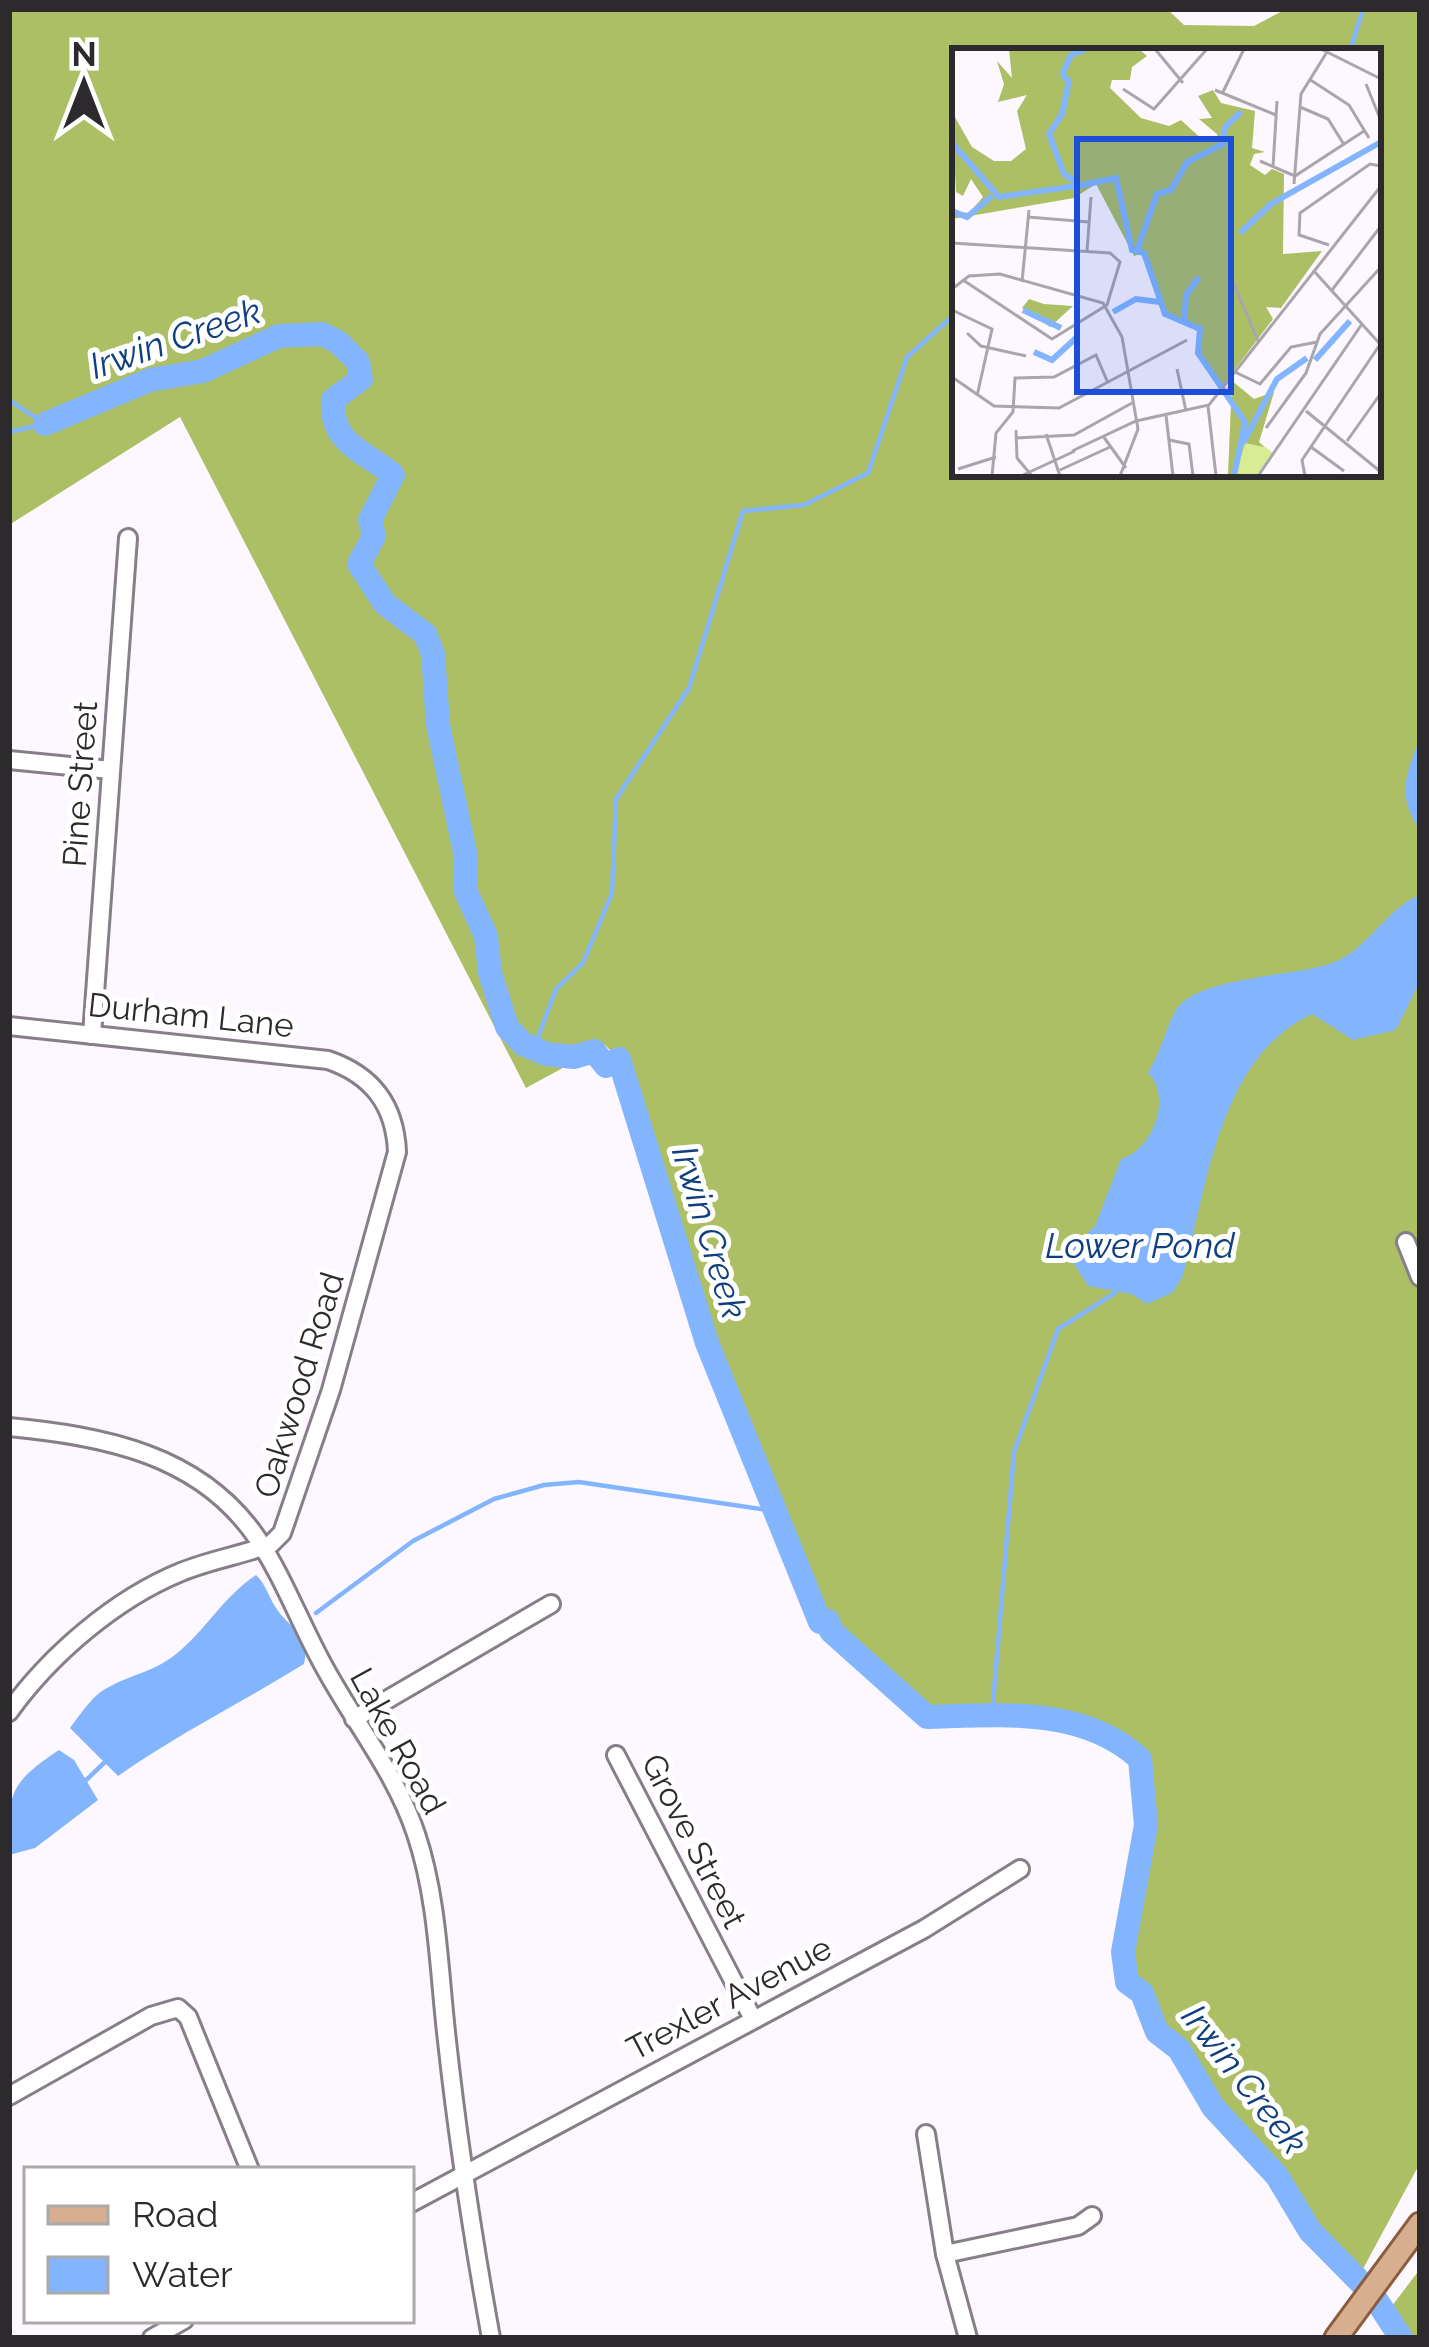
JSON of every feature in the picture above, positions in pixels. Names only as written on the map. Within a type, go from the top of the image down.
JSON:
[{"type":"main road","points":[[1336,2338],[1420,2224]]},
{"type":"street","name":"Pine Street","points":[[92,1035],[128,538]]},
{"type":"street","points":[[9,760],[111,770]]},
{"type":"street","name":"Durham Lane","points":[[9,1026],[304,1056],[364,1076]]},
{"type":"street","name":"Oakwood Road","points":[[9,1712],[39,1673],[135,1597],[177,1574],[277,1540],[395,1171],[397,1143],[389,1112],[364,1076]]},
{"type":"street","points":[[1406,1242],[1420,1277]]},
{"type":"street","name":"Lake Road","points":[[9,1427],[94,1438],[176,1465],[227,1504],[262,1547],[354,1719],[398,1790],[424,1864],[464,2176],[491,2338]]},
{"type":"street","points":[[354,1719],[473,1654],[551,1604]]},
{"type":"street","name":"Grove Street","points":[[616,1755],[753,2019]]},
{"type":"street","name":"Trexler Avenue","points":[[414,2201],[925,1929],[1020,1869]]},
{"type":"street","points":[[9,2096],[151,2016],[178,2008],[188,2017],[249,2167]]},
{"type":"street","points":[[926,2134],[945,2254],[968,2338]]},
{"type":"street","points":[[945,2254],[1078,2226],[1092,2216]]},
{"type":"street","points":[[152,2338],[179,2323]]},
{"type":"green space","points":[[9,9],[1167,9],[1184,25],[1254,26],[1286,9],[1420,9],[1420,2163],[1357,2280],[1310,2231],[1277,2176],[1213,2108],[1179,2049],[1157,2032],[1142,1993],[1127,1982],[1123,1952],[1146,1825],[1140,1759],[1117,1742],[1067,1722],[1011,1716],[927,1717],[831,1631],[828,1622],[820,1622],[707,1343],[619,1059],[605,1045],[526,1088],[180,417],[9,525]]},
{"type":"green space","points":[[1420,2269],[1420,2338],[1387,2338],[1382,2319]]},
{"type":"water","points":[[1420,738],[1420,830],[1408,806],[1406,785]]},
{"type":"water","name":"Lower Pond","points":[[1420,895],[1420,981],[1396,1030],[1353,1040],[1312,1014],[1280,1035],[1255,1062],[1221,1129],[1182,1278],[1172,1293],[1147,1304],[1131,1294],[1088,1286],[1067,1253],[1095,1226],[1121,1159],[1150,1135],[1159,1095],[1148,1073],[1184,1001],[1222,985],[1332,963]]},
{"type":"water","points":[[256,1575],[302,1638],[304,1664],[118,1776],[70,1728],[103,1690],[176,1654]]},
{"type":"water","points":[[59,1750],[74,1760],[98,1800],[35,1848],[9,1855],[14,1793],[29,1773]]},
{"type":"waterway","points":[[1351,48],[1363,9]]},
{"type":"waterway","points":[[546,1054],[538,1037],[556,989],[583,963],[612,893],[616,799],[689,688],[743,511],[804,505],[868,473],[907,357],[952,317]]},
{"type":"waterway","name":"Irwin Creek","points":[[45,424],[150,380],[203,371],[279,336],[322,334],[358,362],[361,379],[333,400],[337,427],[352,446],[393,475],[370,520],[374,536],[359,564],[385,604],[425,634],[433,654],[438,725],[466,857],[466,892],[486,936],[490,973],[507,1027],[523,1044],[546,1054],[574,1057],[594,1051],[606,1066],[619,1059],[707,1343],[820,1622],[828,1621],[831,1631],[927,1717],[1011,1715],[1067,1722],[1117,1742],[1140,1759],[1146,1825],[1123,1952],[1127,1982],[1142,1993],[1157,2032],[1179,2049],[1213,2107],[1277,2176],[1310,2231],[1373,2295],[1401,2338]]},
{"type":"waterway","name":"Irwin Creek","points":[[9,400],[45,424]]},
{"type":"waterway","points":[[9,432],[45,424]]},
{"type":"waterway","points":[[992,1715],[1014,1452],[1058,1329],[1115,1293]]},
{"type":"waterway","points":[[316,1613],[413,1541],[494,1499],[544,1485],[579,1482],[774,1511]]},
{"type":"waterway","points":[[82,1784],[104,1763]]}]
